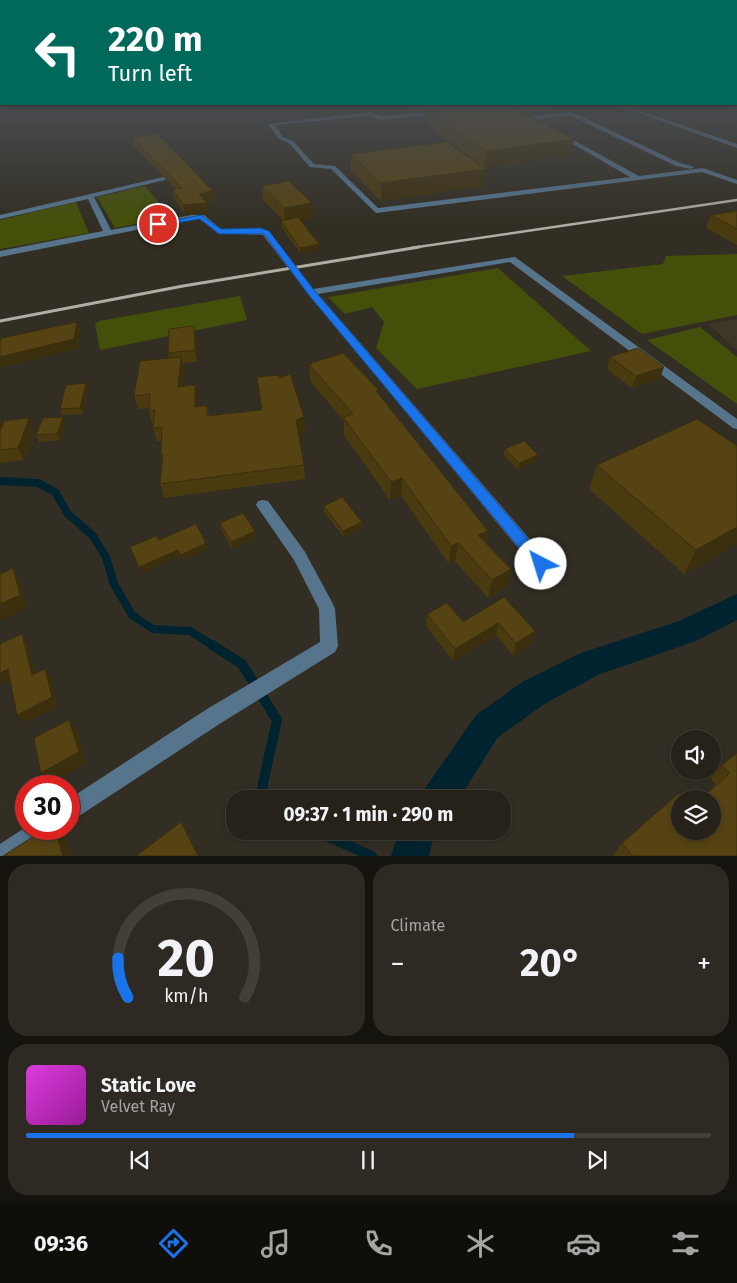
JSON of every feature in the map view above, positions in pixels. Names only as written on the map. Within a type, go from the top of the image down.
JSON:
[{"type":"street","points":[[292,143],[312,166],[333,167],[376,211],[703,170]]},
{"type":"street","points":[[575,143],[637,178]]},
{"type":"street","points":[[632,143],[678,165],[703,170],[737,182]]},
{"type":"street","points":[[0,217],[163,179]]},
{"type":"street","points":[[90,196],[108,233]]},
{"type":"street","points":[[0,254],[192,217],[201,217],[219,231],[260,231],[266,233],[311,292],[553,578]]},
{"type":"street","points":[[311,292],[512,259],[737,425]]},
{"type":"street","points":[[80,804],[214,716],[274,681],[328,646],[327,609],[300,556],[263,505]]},
{"type":"street","points":[[1,856],[25,840]]},
{"type":"shaded area","points":[[737,319],[737,350],[708,324]]},
{"type":"green space","points":[[145,186],[171,217],[115,228],[97,197]]},
{"type":"green space","points":[[76,202],[89,233],[0,249],[0,220]]},
{"type":"green space","points":[[737,254],[737,315],[642,334],[562,276],[663,264],[666,256]]},
{"type":"green space","points":[[498,268],[591,351],[417,389],[376,348],[384,322],[372,307],[345,314],[328,297]]},
{"type":"green space","points":[[240,296],[247,320],[100,350],[95,324],[99,321]]},
{"type":"green space","points":[[700,327],[737,357],[737,404],[647,340]]},
{"type":"building","points":[[137,143],[167,143],[213,191],[199,194],[207,203],[183,205],[173,189],[182,188]]},
{"type":"building","points":[[448,143],[486,169],[381,183],[351,154]]},
{"type":"building","points":[[474,143],[545,143],[486,151]]},
{"type":"building","points":[[289,181],[312,203],[284,208],[262,186]]},
{"type":"building","points":[[737,211],[737,229],[711,215]]},
{"type":"building","points":[[298,217],[319,244],[300,248],[281,221]]},
{"type":"building","points":[[77,322],[74,339],[0,357],[0,340],[2,338]]},
{"type":"building","points":[[194,326],[195,350],[168,353],[169,329]]},
{"type":"building","points":[[638,348],[664,367],[636,376],[610,357]]},
{"type":"building","points":[[343,353],[379,390],[376,391],[488,531],[478,535],[511,569],[492,580],[458,543],[451,546],[402,478],[391,482],[343,417],[353,414],[309,364]]},
{"type":"building","points":[[181,357],[178,387],[195,385],[195,407],[207,406],[207,416],[262,410],[257,377],[279,375],[280,378],[290,374],[304,417],[296,420],[304,465],[160,484],[163,455],[161,455],[162,427],[153,428],[155,410],[149,410],[150,394],[134,396],[140,361]]},
{"type":"building","points":[[86,383],[80,408],[60,409],[66,385]]},
{"type":"building","points":[[63,417],[57,434],[36,435],[43,418]]},
{"type":"building","points":[[29,418],[18,448],[0,450],[0,431],[4,421]]},
{"type":"building","points":[[697,419],[737,446],[737,527],[696,550],[597,465]]},
{"type":"building","points":[[524,441],[538,455],[519,463],[505,449]]},
{"type":"building","points":[[342,497],[362,522],[343,531],[324,506]]},
{"type":"building","points":[[243,513],[255,531],[231,542],[220,523]]},
{"type":"building","points":[[196,524],[206,543],[181,555],[178,550],[139,567],[130,547],[156,536],[159,540]]},
{"type":"building","points":[[13,568],[20,595],[0,604],[0,574]]},
{"type":"building","points":[[504,597],[535,631],[516,643],[498,623],[455,649],[427,614],[447,603],[463,622]]},
{"type":"building","points":[[22,634],[32,675],[45,669],[52,697],[17,715],[8,669],[0,673],[0,644]]},
{"type":"building","points":[[69,720],[79,752],[41,773],[34,738]]},
{"type":"building","points":[[737,753],[737,856],[633,856],[622,843],[671,800],[671,840],[721,840],[721,790],[711,790],[730,773],[722,765]]},
{"type":"building","points":[[181,822],[198,856],[136,856]]},
{"type":"building","points":[[28,840],[58,840],[63,856],[3,856]]},
{"type":"waterway","points":[[3,481],[0,481],[38,483],[55,492],[68,514],[93,536],[106,557],[114,584],[132,615],[153,629],[190,631],[214,646]]},
{"type":"waterway","points":[[444,790],[487,726],[535,692],[592,663],[686,632],[737,606]]},
{"type":"waterway","points":[[212,645],[242,664],[277,720],[262,790]]},
{"type":"waterway","points":[[336,840],[372,856]]},
{"type":"waterway","points":[[410,856],[414,840]]},
{"type":"railway","points":[[411,248],[737,200]]},
{"type":"railway","points":[[0,321],[183,286],[419,247]]},
{"type":"route","points":[[158,224],[201,217],[219,231],[260,231],[266,233],[311,292],[541,564]]}]
